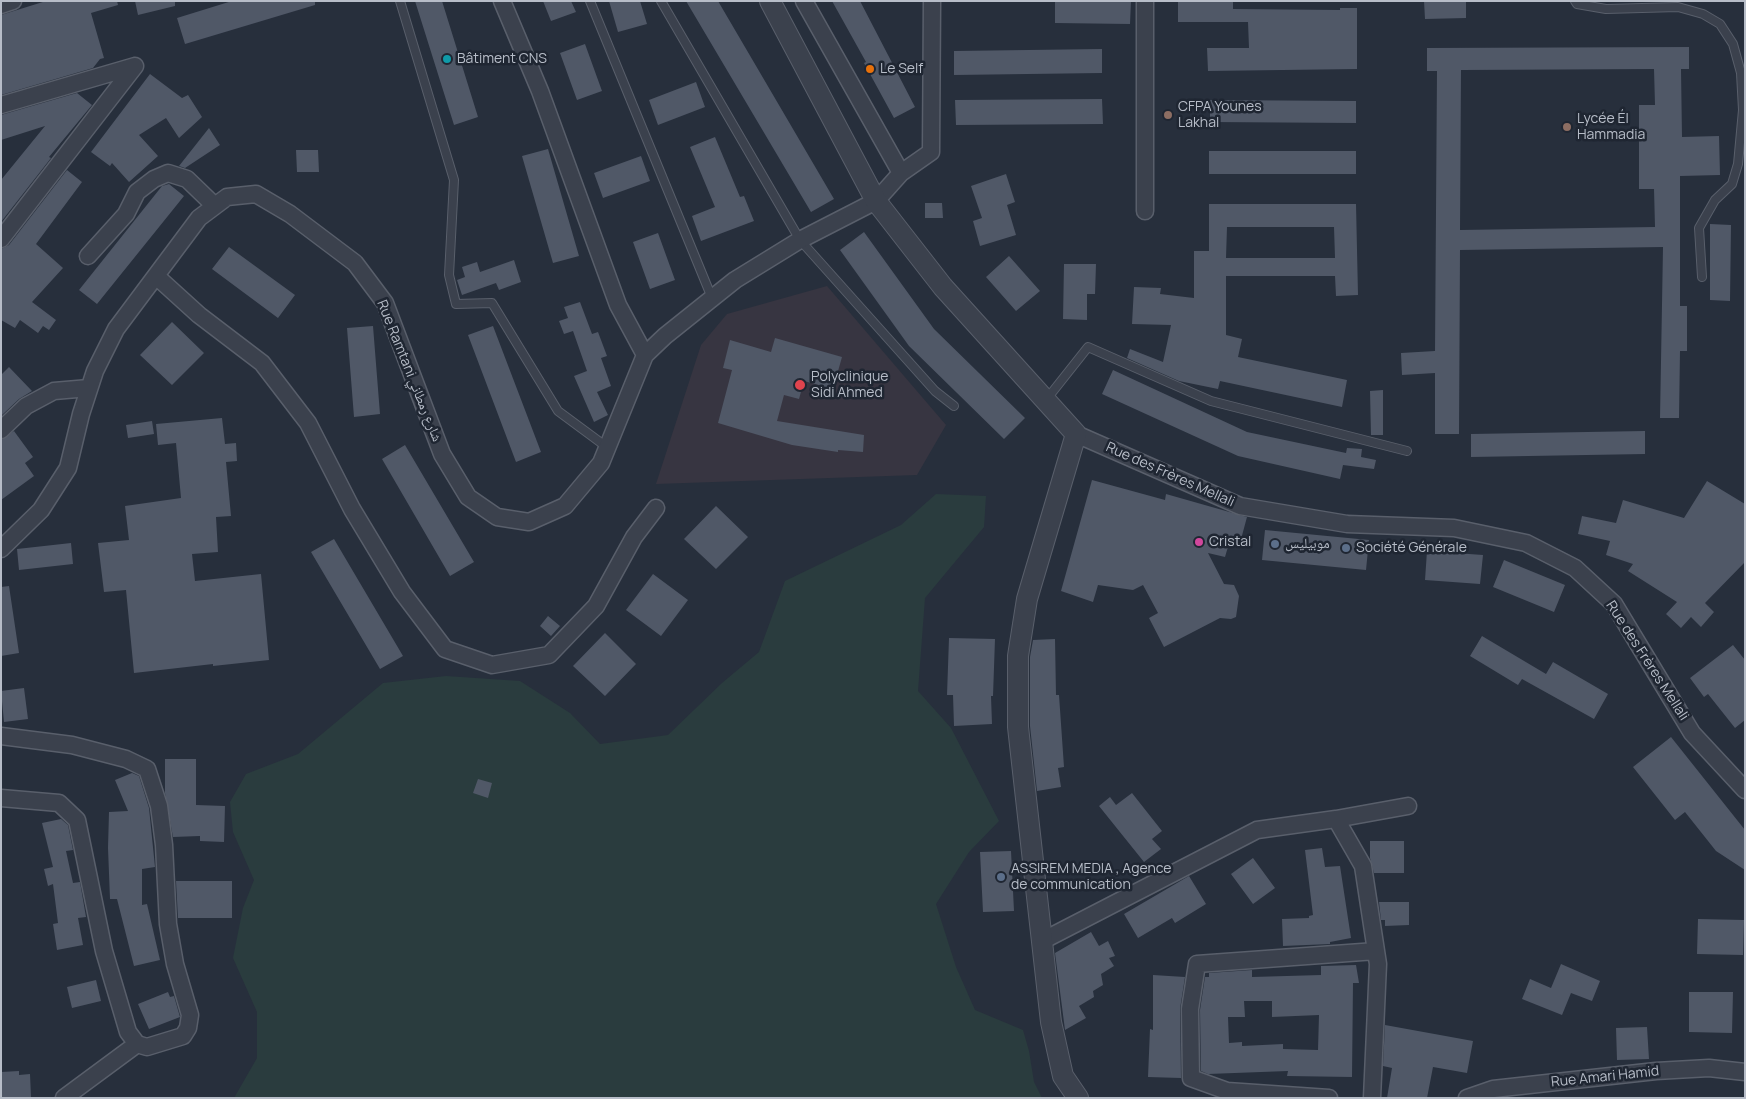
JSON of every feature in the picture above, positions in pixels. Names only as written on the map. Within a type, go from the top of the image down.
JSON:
[{"type":"street","points":[[1,5],[13,1]]},
{"type":"street","points":[[502,1],[540,91],[618,305],[645,355]]},
{"type":"street","points":[[770,1],[876,201],[943,287],[1076,434],[1027,599],[1018,656],[1018,727],[1051,1022],[1063,1076],[1078,1098]]},
{"type":"street","points":[[804,1],[901,173]]},
{"type":"street","points":[[876,201],[901,173],[932,152],[932,1]]},
{"type":"street","points":[[1145,1],[1145,211]]},
{"type":"street","points":[[1,105],[135,66],[1,239]]},
{"type":"street","points":[[88,256],[126,214],[138,192],[154,179],[168,173],[187,179],[215,206]]},
{"type":"street","name":"Rue Ramtani شارع رمطاني","points":[[1,549],[41,510],[68,468],[89,388],[95,371],[116,329],[199,218],[228,197],[256,194],[290,214],[355,263],[385,303],[442,454],[468,497],[497,517],[529,522],[565,506],[601,463],[645,355],[665,336],[735,280],[800,240],[876,201]]},
{"type":"street","points":[[156,276],[199,315],[262,363],[308,423],[352,509],[402,592],[445,649],[492,665],[549,655],[596,606],[634,538],[656,508]]},
{"type":"street","points":[[1,430],[26,406],[54,391],[89,388]]},
{"type":"street","name":"Rue des Frères Mellali","points":[[1076,434],[1240,506],[1347,524],[1454,528],[1526,543],[1575,568],[1614,604],[1692,733],[1745,790]]},
{"type":"street","points":[[1,736],[72,745],[126,759],[147,768],[159,806],[164,845],[168,924],[175,964],[190,1016],[188,1028],[183,1036],[147,1047],[138,1044],[128,1032],[104,951],[77,820],[59,803],[1,798]]},
{"type":"street","points":[[1042,942],[1258,830],[1408,806]]},
{"type":"street","points":[[1336,819],[1363,866],[1378,964],[1372,1098]]},
{"type":"street","points":[[1329,1098],[1227,1091],[1191,1078],[1190,1009],[1198,964],[1376,950]]},
{"type":"street","points":[[64,1098],[138,1044]]},
{"type":"street","name":"Rue Amari Hamid","points":[[1467,1098],[1493,1090],[1656,1071],[1709,1068],[1745,1072]]},
{"type":"lane","points":[[400,1],[454,180],[449,275],[456,304],[492,303],[558,411],[608,448]]},
{"type":"lane","points":[[590,1],[712,298]]},
{"type":"lane","points":[[661,1],[800,240],[935,391],[954,406]]},
{"type":"lane","points":[[1575,1],[1577,4],[1606,9],[1678,6],[1704,14],[1720,24],[1733,44],[1741,73],[1743,110],[1738,164],[1732,184],[1715,200],[1699,228],[1702,277]]},
{"type":"lane","points":[[1046,400],[1088,347],[1211,401],[1407,451]]},
{"type":"shaded area","name":"Polyclinique Sidi Ahmed","points":[[827,286],[946,425],[917,475],[656,484],[701,345],[727,314]]},
{"type":"shaded area","points":[[936,494],[986,496],[984,527],[925,598],[918,691],[951,728],[999,821],[969,852],[936,904],[956,967],[975,1010],[1023,1030],[1029,1051],[1034,1082],[1042,1098],[234,1098],[257,1058],[257,1012],[233,958],[243,908],[254,880],[233,832],[230,802],[246,774],[298,754],[383,683],[446,676],[520,681],[570,713],[600,744],[668,735],[722,683],[759,652],[785,581],[901,525]]},
{"type":"building","points":[[46,1],[117,1],[118,5],[91,13],[104,58],[100,59],[93,68],[1,95],[1,15]]},
{"type":"building","points":[[135,1],[175,1],[175,6],[138,15]]},
{"type":"building","points":[[232,1],[315,1],[315,5],[185,44],[177,18]]},
{"type":"building","name":"Bâtiment CNS","points":[[415,1],[442,1],[478,117],[454,125]]},
{"type":"building","points":[[543,1],[571,1],[576,12],[551,21]]},
{"type":"building","points":[[609,1],[640,1],[647,24],[618,32]]},
{"type":"building","points":[[686,1],[718,1],[834,199],[811,212]]},
{"type":"building","points":[[832,1],[860,1],[915,107],[894,118]]},
{"type":"building","points":[[1055,1],[1131,1],[1130,24],[1055,23]]},
{"type":"building","points":[[1424,1],[1466,1],[1466,18],[1425,19]]},
{"type":"building","points":[[1178,2],[1233,2],[1233,9],[1340,10],[1340,8],[1357,8],[1357,69],[1208,71],[1207,48],[1249,48],[1248,22],[1178,22]]},
{"type":"building","points":[[585,44],[602,91],[577,100],[560,53]]},
{"type":"building","points":[[1689,47],[1689,69],[1681,69],[1682,137],[1719,136],[1720,175],[1680,176],[1680,306],[1687,306],[1687,351],[1680,351],[1679,418],[1660,418],[1663,247],[1460,250],[1459,434],[1435,434],[1435,373],[1402,375],[1401,353],[1435,351],[1437,71],[1427,71],[1427,48]],"holes":[[[1654,69],[1655,105],[1639,105],[1639,189],[1654,189],[1655,227],[1460,230],[1461,70]]]},
{"type":"building","points":[[1102,49],[1102,73],[954,75],[954,51]]},
{"type":"building","points":[[150,74],[182,98],[188,95],[202,117],[179,138],[166,118],[139,135],[158,156],[129,182],[112,163],[110,166],[91,152]]},
{"type":"building","points":[[696,82],[705,107],[658,125],[649,100]]},
{"type":"building","points":[[77,93],[92,105],[49,157],[51,158],[1,222],[1,180],[45,126],[1,140],[1,115]]},
{"type":"building","points":[[1102,99],[1103,124],[956,125],[955,100]]},
{"type":"building","points":[[1210,100],[1356,101],[1356,123],[1210,122]]},
{"type":"building","points":[[209,128],[220,145],[185,168],[179,166]]},
{"type":"building","points":[[715,137],[740,197],[744,196],[754,221],[701,241],[692,216],[715,207],[690,147]]},
{"type":"building","points":[[548,149],[579,256],[553,263],[522,156]]},
{"type":"building","points":[[296,150],[318,150],[319,172],[297,172]]},
{"type":"building","points":[[1209,151],[1356,151],[1356,174],[1209,174]]},
{"type":"building","points":[[641,156],[650,181],[603,198],[594,173]]},
{"type":"building","points":[[67,170],[82,182],[36,244],[63,268],[32,302],[56,320],[49,330],[43,326],[38,333],[20,320],[15,328],[1,320],[1,249],[9,245]]},
{"type":"building","points":[[1006,174],[1015,202],[1007,205],[1016,235],[980,246],[973,221],[982,218],[971,186]]},
{"type":"building","points":[[169,184],[184,196],[97,304],[79,290],[162,186]]},
{"type":"building","points":[[925,203],[942,203],[943,218],[925,218]]},
{"type":"building","points":[[1209,204],[1356,204],[1358,295],[1336,296],[1335,276],[1226,276],[1226,335],[1242,339],[1238,357],[1347,380],[1342,407],[1220,381],[1218,389],[1179,381],[1127,358],[1130,349],[1163,362],[1171,325],[1132,324],[1134,287],[1161,288],[1160,294],[1194,298],[1194,251],[1209,251]],"holes":[[[1227,227],[1334,227],[1335,258],[1226,258]]]},
{"type":"building","points":[[1710,224],[1731,225],[1730,301],[1710,300]]},
{"type":"building","points":[[864,232],[934,329],[1025,418],[1004,439],[909,346],[840,250]]},
{"type":"building","points":[[658,233],[675,280],[650,289],[633,242]]},
{"type":"building","points":[[229,247],[295,295],[278,318],[212,269]]},
{"type":"building","points":[[1009,256],[1040,291],[1016,311],[986,277]]},
{"type":"building","points":[[514,260],[521,282],[499,290],[496,283],[462,295],[457,280],[465,277],[462,267],[477,262],[480,272]]},
{"type":"building","points":[[1064,264],[1096,264],[1095,294],[1087,294],[1087,320],[1063,319]]},
{"type":"building","points":[[580,302],[592,334],[598,332],[607,356],[601,358],[611,386],[597,392],[608,415],[594,422],[574,376],[587,371],[573,331],[564,334],[559,321],[568,318],[564,307]]},
{"type":"building","points":[[172,322],[204,353],[172,385],[140,355]]},
{"type":"building","points":[[373,326],[380,414],[354,417],[347,328]]},
{"type":"building","points":[[493,326],[541,452],[516,462],[468,335]]},
{"type":"building","points":[[775,338],[842,357],[833,389],[804,381],[799,399],[784,395],[777,421],[864,435],[863,452],[838,450],[838,452],[792,445],[718,423],[732,370],[723,368],[730,340],[771,352]]},
{"type":"building","points":[[9,367],[32,391],[19,399],[1,416],[1,375]]},
{"type":"building","points":[[1113,370],[1247,432],[1346,453],[1347,448],[1362,449],[1361,457],[1376,460],[1374,469],[1343,465],[1340,479],[1238,456],[1102,394]]},
{"type":"building","points":[[1383,390],[1383,435],[1371,435],[1370,391]]},
{"type":"building","points":[[222,418],[225,444],[236,443],[237,461],[226,462],[231,516],[216,517],[218,552],[192,554],[195,581],[261,574],[269,660],[134,673],[126,590],[104,592],[98,543],[129,540],[125,506],[181,498],[176,443],[158,445],[156,424]]},
{"type":"building","points":[[152,421],[154,434],[128,438],[126,425]]},
{"type":"building","points":[[14,431],[33,457],[25,463],[34,476],[1,500],[1,440]]},
{"type":"building","points":[[1645,431],[1645,454],[1471,457],[1471,434]]},
{"type":"building","points":[[405,445],[474,562],[450,576],[382,459]]},
{"type":"building","points":[[1092,480],[1165,500],[1166,494],[1247,517],[1240,543],[1230,540],[1225,557],[1208,553],[1224,584],[1234,585],[1239,596],[1236,617],[1231,619],[1220,618],[1164,647],[1149,618],[1158,613],[1143,585],[1133,590],[1098,585],[1093,602],[1061,591]]},
{"type":"building","points":[[1707,481],[1745,504],[1745,562],[1705,603],[1714,612],[1701,627],[1691,617],[1681,628],[1666,614],[1677,602],[1628,571],[1633,564],[1606,555],[1610,541],[1578,534],[1582,516],[1616,523],[1623,500],[1684,518]]},
{"type":"building","points":[[716,506],[748,537],[716,569],[684,539]]},
{"type":"building","points":[[1265,530],[1369,540],[1366,570],[1262,560]]},
{"type":"building","points":[[334,539],[403,656],[380,669],[311,552]]},
{"type":"building","points":[[71,543],[73,564],[19,570],[17,549]]},
{"type":"building","points":[[1427,551],[1483,555],[1480,584],[1425,580]]},
{"type":"building","points":[[1504,560],[1565,585],[1554,612],[1493,587]]},
{"type":"building","points":[[653,574],[688,600],[661,636],[626,610]]},
{"type":"building","points":[[9,586],[19,653],[1,656],[1,587]]},
{"type":"building","points":[[548,616],[560,626],[551,636],[540,626]]},
{"type":"building","points":[[605,633],[636,664],[605,696],[573,666]]},
{"type":"building","points":[[1482,636],[1546,674],[1553,662],[1608,694],[1594,719],[1522,679],[1518,685],[1470,656]]},
{"type":"building","points":[[949,638],[995,639],[993,696],[991,696],[992,724],[954,726],[953,695],[947,695]]},
{"type":"building","points":[[1055,639],[1056,695],[1059,695],[1064,767],[1058,768],[1061,787],[1037,791],[1030,726],[1030,657],[1033,640]]},
{"type":"building","points":[[1733,645],[1745,660],[1745,720],[1735,728],[1708,694],[1704,697],[1690,678]]},
{"type":"building","points":[[24,688],[28,719],[4,722],[1,691]]},
{"type":"building","points":[[1671,737],[1745,830],[1745,870],[1716,851],[1685,812],[1675,820],[1633,767]]},
{"type":"building","points":[[165,759],[196,759],[196,805],[225,806],[224,842],[200,841],[200,836],[173,837],[165,793]]},
{"type":"building","points":[[132,773],[139,776],[149,808],[155,867],[142,869],[142,905],[147,904],[160,960],[134,966],[117,899],[110,899],[108,848],[109,812],[128,811],[115,780]]},
{"type":"building","points":[[478,779],[492,783],[488,798],[473,793]]},
{"type":"building","points":[[1132,793],[1162,831],[1152,839],[1161,849],[1144,862],[1099,806],[1110,797],[1116,805]]},
{"type":"building","points":[[61,819],[68,825],[73,850],[66,851],[73,883],[80,882],[86,917],[78,918],[83,945],[57,950],[53,924],[58,923],[53,884],[48,886],[44,869],[53,867],[42,823]]},
{"type":"building","points":[[1370,841],[1404,841],[1404,873],[1374,873],[1370,858]]},
{"type":"building","points":[[1322,848],[1325,867],[1340,866],[1351,938],[1330,942],[1330,944],[1283,946],[1282,919],[1309,918],[1309,916],[1313,915],[1305,850]]},
{"type":"building","points":[[1011,851],[1014,911],[983,912],[980,852]]},
{"type":"building","points":[[1253,858],[1275,888],[1253,904],[1231,874]]},
{"type":"building","points":[[1189,876],[1206,904],[1175,923],[1172,918],[1138,938],[1124,914]]},
{"type":"building","points":[[176,881],[232,881],[232,918],[178,918]]},
{"type":"building","points":[[1379,902],[1409,902],[1409,925],[1385,926],[1385,920],[1381,920]]},
{"type":"building","points":[[1698,919],[1744,920],[1743,955],[1697,954]]},
{"type":"building","points":[[1091,932],[1099,946],[1108,941],[1115,956],[1109,958],[1114,966],[1101,974],[1103,985],[1093,991],[1094,997],[1079,1006],[1086,1018],[1065,1030],[1055,953]]},
{"type":"building","points":[[1561,964],[1600,981],[1592,1001],[1571,993],[1562,1015],[1522,999],[1530,979],[1551,988]]},
{"type":"building","points":[[1356,965],[1359,983],[1353,983],[1352,1077],[1287,1076],[1288,1071],[1208,1074],[1201,1071],[1200,1010],[1205,977],[1209,977],[1209,973],[1252,970],[1252,977],[1321,975],[1321,966]],"holes":[[[1244,1001],[1272,1001],[1272,1017],[1319,1015],[1318,1050],[1283,1049],[1283,1044],[1242,1046],[1242,1042],[1229,1043],[1228,1017],[1245,1017]]]},
{"type":"building","points":[[1153,975],[1185,977],[1180,1009],[1181,1078],[1148,1077],[1150,1029],[1153,1030]]},
{"type":"building","points":[[96,980],[101,1001],[72,1008],[67,987]]},
{"type":"building","points":[[168,992],[170,997],[174,996],[180,1017],[149,1029],[138,1004]]},
{"type":"building","points":[[1689,992],[1733,992],[1732,1033],[1689,1032]]},
{"type":"building","points":[[1385,1025],[1473,1041],[1467,1073],[1433,1067],[1427,1098],[1387,1098],[1392,1068],[1383,1066]]},
{"type":"building","points":[[1647,1027],[1649,1059],[1617,1060],[1616,1028]]},
{"type":"building","points":[[19,1071],[19,1075],[30,1074],[31,1097],[1,1098],[1,1072]]},
{"type":"place","name":"Bâtiment CNS","points":[[447,59]]},
{"type":"place","name":"Le Self","points":[[870,69]]},
{"type":"place","name":"CFPA Younes Lakhal","points":[[1168,115]]},
{"type":"place","name":"Lycée Él Hammadia","points":[[1567,127]]},
{"type":"place","name":"Polyclinique Sidi Ahmed","points":[[800,385]]},
{"type":"place","name":"Cristal","points":[[1199,542]]},
{"type":"place","name":"موبيليس","points":[[1275,544]]},
{"type":"place","name":"Société Générale","points":[[1346,548]]},
{"type":"place","name":"ASSIREM MEDIA , Agence de communication","points":[[1001,877]]}]
